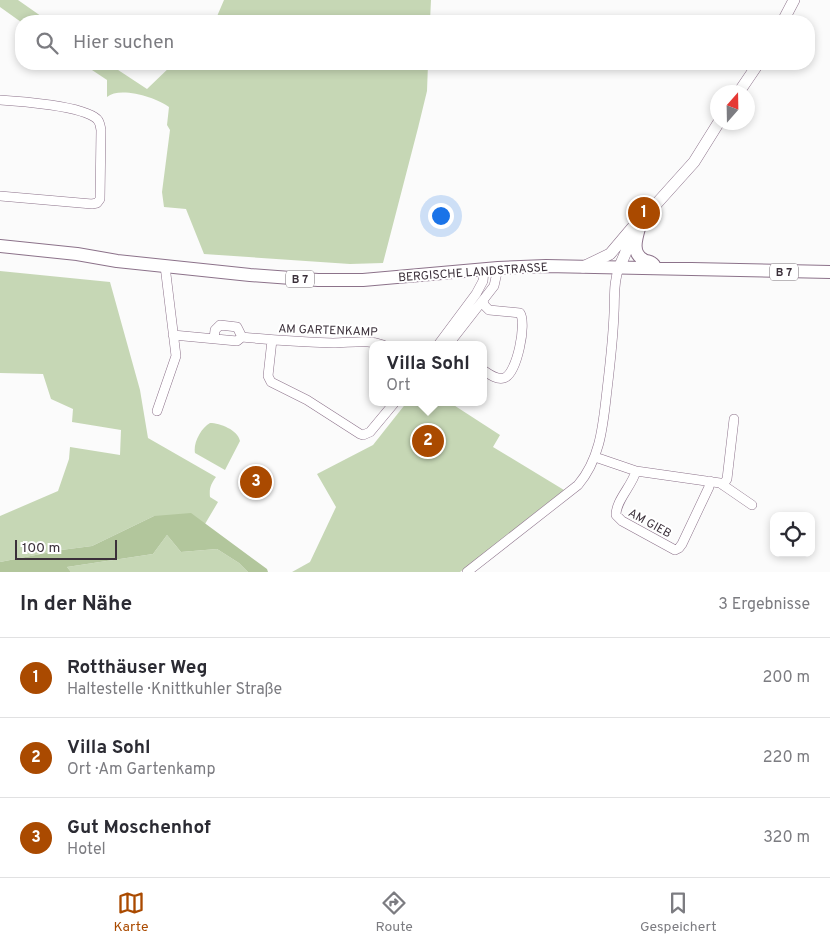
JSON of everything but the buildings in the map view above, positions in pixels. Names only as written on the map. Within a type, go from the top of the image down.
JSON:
[{"type":"main road","points":[[641,222],[635,243],[635,251],[641,258],[652,262],[656,267]]},
{"type":"main road","name":"BERGISCHE LANDSTRASSE","points":[[0,246],[76,254],[117,261],[260,276],[324,280],[363,280],[498,268],[546,266],[830,272]]},
{"type":"main road","name":"BERGISCHE LANDSTRASSE","points":[[0,253],[76,260],[117,261]]},
{"type":"street","points":[[786,15],[794,0]]},
{"type":"street","points":[[744,85],[754,70]]},
{"type":"street","points":[[0,100],[51,106],[88,114],[100,124],[101,139],[100,199],[97,203],[0,196]]},
{"type":"street","points":[[466,572],[578,484],[595,457],[602,428],[613,327],[615,276],[641,222],[694,162],[714,130]]},
{"type":"street","points":[[583,267],[610,254],[632,227],[641,222]]},
{"type":"street","points":[[157,411],[176,356],[165,266]]},
{"type":"street","points":[[446,341],[484,300],[494,286],[498,268]]},
{"type":"street","points":[[445,341],[484,281],[484,270]]},
{"type":"street","points":[[484,300],[484,305],[489,310],[520,313],[523,320],[521,344],[510,374],[504,378],[497,378],[487,372]]},
{"type":"street","name":"AM GARTENKAMP","points":[[214,339],[215,330],[220,325],[237,328],[242,337]]},
{"type":"street","name":"AM GARTENKAMP","points":[[173,335],[237,341],[242,337],[336,343],[369,342]]},
{"type":"street","name":"AM GARTENKAMP","points":[[272,340],[268,376],[271,382],[307,400],[360,434],[363,435],[370,432],[392,406]]},
{"type":"street","points":[[723,485],[726,479],[734,419]]},
{"type":"street","points":[[595,457],[636,471],[710,481],[723,485],[752,505]]},
{"type":"street","name":"AM GIEB","points":[[636,471],[617,508],[616,516],[675,550],[682,544],[710,487],[710,481]]},
{"type":"green space","points":[[0,0],[18,0],[39,15],[15,15],[15,18],[0,7]]},
{"type":"green space","points":[[224,0],[431,0],[430,15],[218,15]]},
{"type":"green space","points":[[92,70],[118,70],[147,89],[167,70],[428,70],[427,91],[383,263],[350,264],[204,254],[186,209],[164,207],[162,192],[170,130],[167,125],[169,107],[148,97],[129,93],[113,94],[107,97],[107,80]]},
{"type":"green space","points":[[0,271],[110,282],[140,390],[148,438],[216,477],[211,486],[210,497],[218,502],[205,524],[154,516],[92,546],[0,562],[0,516],[58,491],[69,459],[70,447],[120,455],[121,430],[72,422],[73,409],[51,399],[43,374],[0,373]]},
{"type":"green space","points":[[404,406],[455,406],[500,435],[493,447],[564,490],[460,572],[292,572],[310,562],[336,507],[317,474],[373,445]]},
{"type":"green space","points":[[210,423],[228,428],[239,437],[240,441],[225,470],[195,453],[198,436]]},
{"type":"green space","points":[[191,513],[267,569],[268,572],[248,572],[239,563],[217,549],[181,552],[167,535],[153,554],[67,567],[71,572],[0,572],[0,562],[92,546],[154,516]]},
{"type":"green space","points":[[167,535],[181,552],[217,549],[239,563],[248,572],[71,572],[67,567],[153,554]]},
{"type":"place","name":"Rotthäuser Weg","points":[[644,213]]},
{"type":"place","name":"Villa Sohl","points":[[428,441]]},
{"type":"place","name":"Gut Moschenhof","points":[[256,482]]}]
